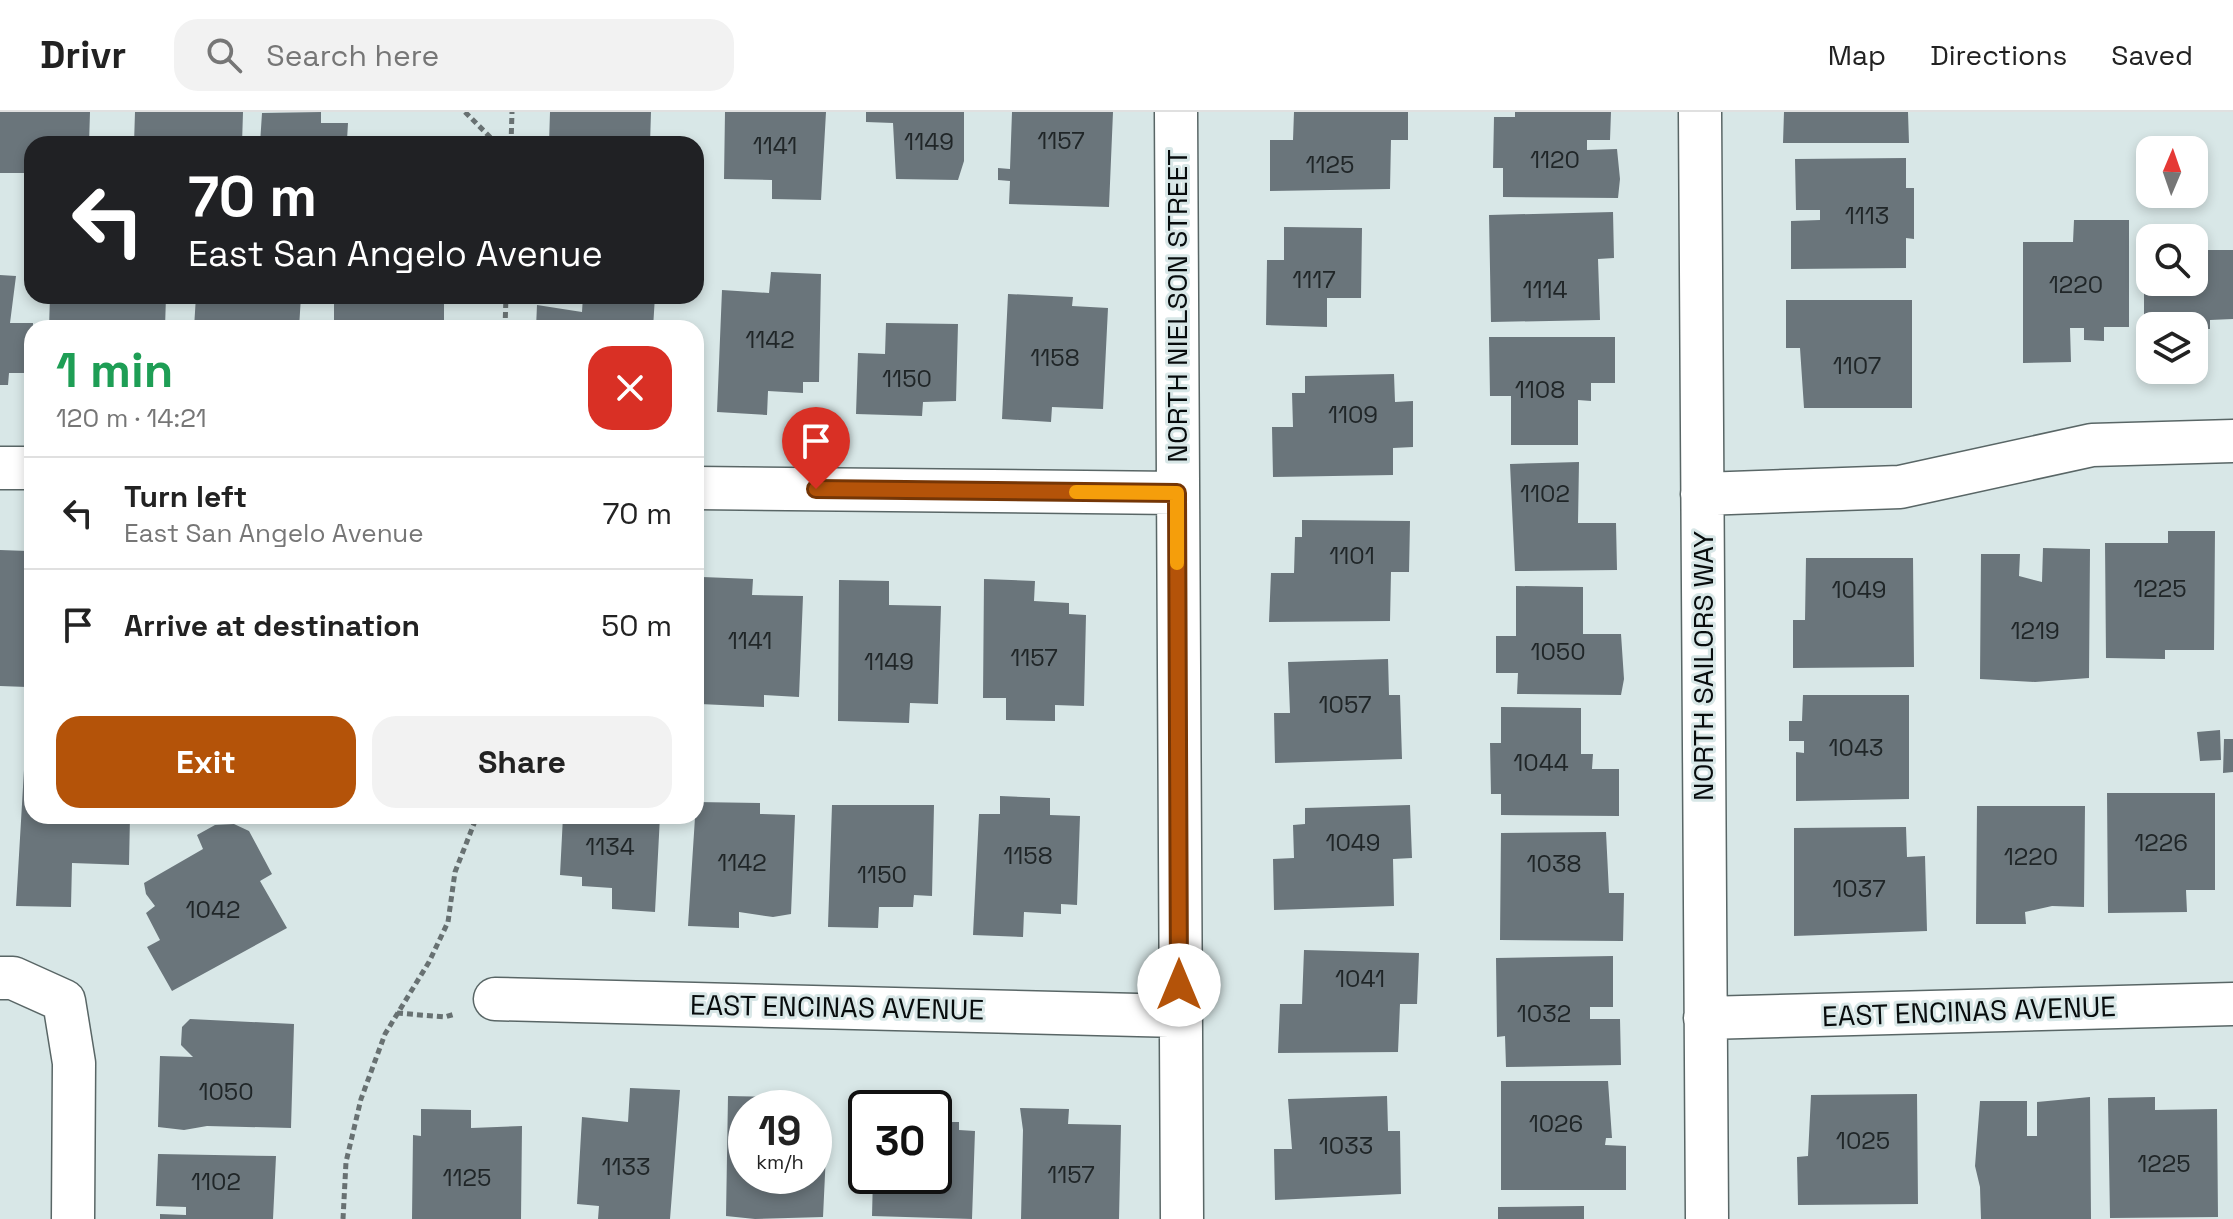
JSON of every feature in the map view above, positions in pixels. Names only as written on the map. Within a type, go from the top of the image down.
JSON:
[{"type":"street","name":"NORTH NIELSON STREET","points":[[1176,112],[1182,1219]]},
{"type":"street","name":"NORTH SAILORS WAY","points":[[1700,112],[1707,1219]]},
{"type":"street","points":[[1702,494],[1900,487],[2092,445],[2233,441]]},
{"type":"street","points":[[0,468],[24,468]]},
{"type":"street","points":[[704,488],[1177,493]]},
{"type":"street","points":[[0,978],[13,978],[64,1001],[74,1063],[73,1219]]},
{"type":"street","name":"EAST ENCINAS AVENUE","points":[[495,999],[1179,1016]]},
{"type":"street","name":"EAST ENCINAS AVENUE","points":[[1705,1018],[2233,1004]]},
{"type":"path","points":[[465,112],[489,136]]},
{"type":"path","points":[[511,136],[512,112]]},
{"type":"path","points":[[343,1219],[346,1162],[361,1099],[385,1034],[429,962],[448,922],[455,872],[474,824]]},
{"type":"path","points":[[397,1013],[445,1017],[495,999]]},
{"type":"building","points":[[0,112],[90,112],[89,136],[24,136],[24,173],[0,173]]},
{"type":"building","points":[[135,112],[243,112],[242,136],[134,136]]},
{"type":"building","points":[[321,112],[321,123],[348,123],[347,136],[261,136],[262,113]]},
{"type":"building","points":[[550,112],[651,112],[650,136],[549,136]]},
{"type":"building","points":[[725,112],[826,112],[821,200],[772,199],[772,180],[724,179]]},
{"type":"building","points":[[866,112],[964,112],[964,161],[958,180],[896,179],[893,123],[866,122]]},
{"type":"building","points":[[1012,112],[1113,112],[1109,207],[1009,204],[1010,181],[998,180],[998,168],[1010,169]]},
{"type":"building","points":[[1294,112],[1408,112],[1408,140],[1391,140],[1390,189],[1270,191],[1270,140],[1293,140]]},
{"type":"building","points":[[1515,112],[1611,112],[1610,140],[1587,140],[1587,150],[1617,149],[1618,198],[1503,197],[1503,168],[1493,168],[1494,117],[1515,117]]},
{"type":"building","points":[[1784,112],[1908,112],[1909,143],[1783,143]]},
{"type":"building","points":[[1906,158],[1906,188],[1914,188],[1914,239],[1906,238],[1906,268],[1791,269],[1791,221],[1820,220],[1820,210],[1796,210],[1795,159]]},
{"type":"building","points":[[1613,212],[1614,258],[1598,259],[1600,320],[1491,322],[1489,215]]},
{"type":"building","points":[[2074,220],[2129,220],[2129,327],[2104,327],[2104,341],[2084,340],[2084,328],[2070,328],[2071,362],[2023,363],[2023,242],[2073,242]]},
{"type":"building","points":[[1284,227],[1362,228],[1361,298],[1327,298],[1327,327],[1266,325],[1267,260],[1284,260]]},
{"type":"building","points":[[2208,250],[2233,250],[2233,319],[2210,320],[2208,329],[2208,312],[2144,312],[2144,296],[2208,296]]},
{"type":"building","points":[[771,272],[821,274],[819,382],[803,382],[803,393],[768,391],[767,415],[717,412],[722,290],[769,293]]},
{"type":"building","points":[[0,275],[16,276],[10,323],[24,323],[24,373],[9,373],[8,385],[0,385]]},
{"type":"building","points":[[1008,294],[1073,297],[1072,306],[1108,308],[1103,409],[1052,407],[1051,422],[1002,419]]},
{"type":"building","points":[[1786,300],[1912,300],[1912,408],[1804,408],[1800,348],[1786,348]]},
{"type":"building","points":[[50,304],[166,304],[165,320],[49,320]]},
{"type":"building","points":[[196,304],[300,304],[300,320],[194,320]]},
{"type":"building","points":[[334,304],[444,304],[444,320],[334,320]]},
{"type":"building","points":[[582,304],[654,304],[654,320],[536,320],[537,305],[582,312]]},
{"type":"building","points":[[886,323],[958,324],[956,401],[923,402],[922,416],[856,414],[858,353],[885,354]]},
{"type":"building","points":[[1489,337],[1615,337],[1615,383],[1591,383],[1591,401],[1578,400],[1578,445],[1511,445],[1511,396],[1490,396]]},
{"type":"building","points":[[1394,374],[1395,402],[1413,401],[1413,447],[1393,448],[1393,475],[1273,477],[1272,427],[1293,427],[1292,393],[1305,393],[1305,376]]},
{"type":"building","points":[[1579,462],[1578,523],[1616,523],[1617,570],[1515,571],[1510,464]]},
{"type":"building","points":[[1302,520],[1410,521],[1409,572],[1391,572],[1390,621],[1269,622],[1271,573],[1294,573],[1295,537],[1302,537]]},
{"type":"building","points":[[2168,531],[2215,531],[2214,650],[2165,650],[2165,659],[2106,658],[2105,543],[2168,543]]},
{"type":"building","points":[[2043,548],[2090,549],[2089,678],[2035,682],[1980,679],[1981,554],[2020,554],[2019,576],[2042,582]]},
{"type":"building","points":[[0,550],[24,551],[24,687],[0,686]]},
{"type":"building","points":[[1806,558],[1913,558],[1914,667],[1793,668],[1793,620],[1805,620]]},
{"type":"building","points":[[704,577],[753,579],[752,595],[803,596],[799,697],[764,695],[764,707],[704,704]]},
{"type":"building","points":[[984,579],[1035,581],[1034,601],[1069,603],[1069,614],[1086,615],[1084,706],[1055,705],[1055,721],[1006,720],[1006,698],[983,698]]},
{"type":"building","points":[[839,580],[889,581],[889,605],[941,606],[938,704],[910,703],[909,723],[838,721]]},
{"type":"building","points":[[1516,586],[1583,587],[1583,634],[1621,634],[1624,679],[1621,695],[1517,694],[1518,673],[1496,673],[1496,636],[1516,636]]},
{"type":"building","points":[[1388,659],[1389,695],[1400,695],[1402,759],[1275,763],[1274,713],[1290,713],[1288,662]]},
{"type":"building","points":[[1803,695],[1909,695],[1909,799],[1796,801],[1796,752],[1804,753],[1804,741],[1789,741],[1789,721],[1802,721]]},
{"type":"building","points":[[1501,707],[1581,708],[1581,754],[1593,754],[1592,769],[1619,769],[1619,816],[1501,815],[1501,794],[1491,794],[1490,743],[1501,743]]},
{"type":"building","points":[[2220,730],[2221,760],[2200,761],[2197,732]]},
{"type":"building","points":[[2224,739],[2233,739],[2233,772],[2223,773]]},
{"type":"building","points":[[24,770],[24,824],[130,824],[129,865],[72,863],[71,907],[16,906]]},
{"type":"building","points":[[2107,793],[2215,793],[2215,890],[2186,890],[2187,912],[2108,913]]},
{"type":"building","points":[[1000,796],[1050,798],[1050,815],[1080,816],[1077,905],[1061,904],[1061,914],[1024,912],[1023,937],[973,935],[979,814],[1000,814]]},
{"type":"building","points":[[704,802],[760,803],[760,814],[795,815],[791,914],[773,917],[739,912],[739,928],[688,926],[695,824],[704,824]]},
{"type":"building","points":[[832,805],[934,805],[932,896],[914,895],[913,907],[879,907],[878,928],[828,927]]},
{"type":"building","points":[[1410,805],[1412,858],[1393,859],[1394,906],[1274,910],[1273,859],[1294,858],[1293,825],[1305,824],[1305,808]]},
{"type":"building","points":[[1977,806],[2085,806],[2084,907],[2052,906],[2025,912],[2026,924],[1976,924]]},
{"type":"building","points":[[234,824],[249,831],[272,874],[260,881],[287,928],[172,991],[147,947],[160,940],[146,913],[155,906],[146,894],[144,883],[203,849],[197,835],[215,825]]},
{"type":"building","points":[[563,824],[660,824],[655,912],[612,909],[612,888],[582,886],[582,877],[560,875]]},
{"type":"building","points":[[1906,827],[1907,857],[1925,856],[1927,931],[1794,936],[1794,828]]},
{"type":"building","points":[[1606,832],[1609,893],[1624,893],[1623,941],[1500,940],[1501,833]]},
{"type":"building","points":[[1304,950],[1419,953],[1417,1004],[1400,1004],[1398,1052],[1278,1053],[1280,1004],[1302,1004]]},
{"type":"building","points":[[1613,956],[1613,1007],[1590,1007],[1590,1019],[1620,1019],[1621,1065],[1506,1067],[1505,1036],[1497,1037],[1496,958]]},
{"type":"building","points":[[190,1019],[294,1024],[291,1128],[207,1126],[184,1130],[158,1127],[160,1056],[193,1057],[181,1045],[182,1027]]},
{"type":"building","points":[[1501,1081],[1608,1081],[1612,1138],[1606,1138],[1605,1145],[1626,1146],[1626,1190],[1501,1190]]},
{"type":"building","points":[[630,1088],[680,1090],[670,1219],[598,1219],[599,1206],[577,1204],[582,1117],[628,1122]]},
{"type":"building","points":[[1917,1094],[1918,1204],[1798,1205],[1797,1157],[1808,1156],[1811,1095]]},
{"type":"building","points":[[728,1096],[728,1194],[824,1194],[823,1217],[755,1219],[726,1216]]},
{"type":"building","points":[[1387,1096],[1388,1131],[1400,1131],[1401,1194],[1275,1200],[1274,1149],[1292,1149],[1288,1099]]},
{"type":"building","points":[[2090,1097],[2091,1219],[1981,1219],[1980,1187],[1975,1166],[1980,1101],[2027,1101],[2027,1136],[2037,1136],[2037,1102]]},
{"type":"building","points":[[2155,1097],[2155,1110],[2217,1109],[2218,1217],[2110,1218],[2108,1098]]},
{"type":"building","points":[[1020,1108],[1069,1109],[1068,1124],[1121,1125],[1119,1219],[1021,1219],[1023,1130]]},
{"type":"building","points":[[421,1109],[471,1110],[471,1128],[522,1126],[521,1219],[412,1219],[413,1135],[421,1136]]},
{"type":"building","points":[[952,1122],[959,1122],[959,1130],[975,1131],[972,1219],[872,1216],[873,1194],[952,1194]]},
{"type":"building","points":[[158,1154],[276,1156],[273,1219],[160,1219],[160,1214],[186,1215],[186,1207],[156,1206]]},
{"type":"building","points":[[1584,1206],[1584,1219],[1498,1219],[1498,1207]]},
{"type":"slow traffic","points":[[1076,492],[1177,493],[1177,563]]},
{"type":"route","points":[[816,489],[1177,493],[1179,985]]}]
